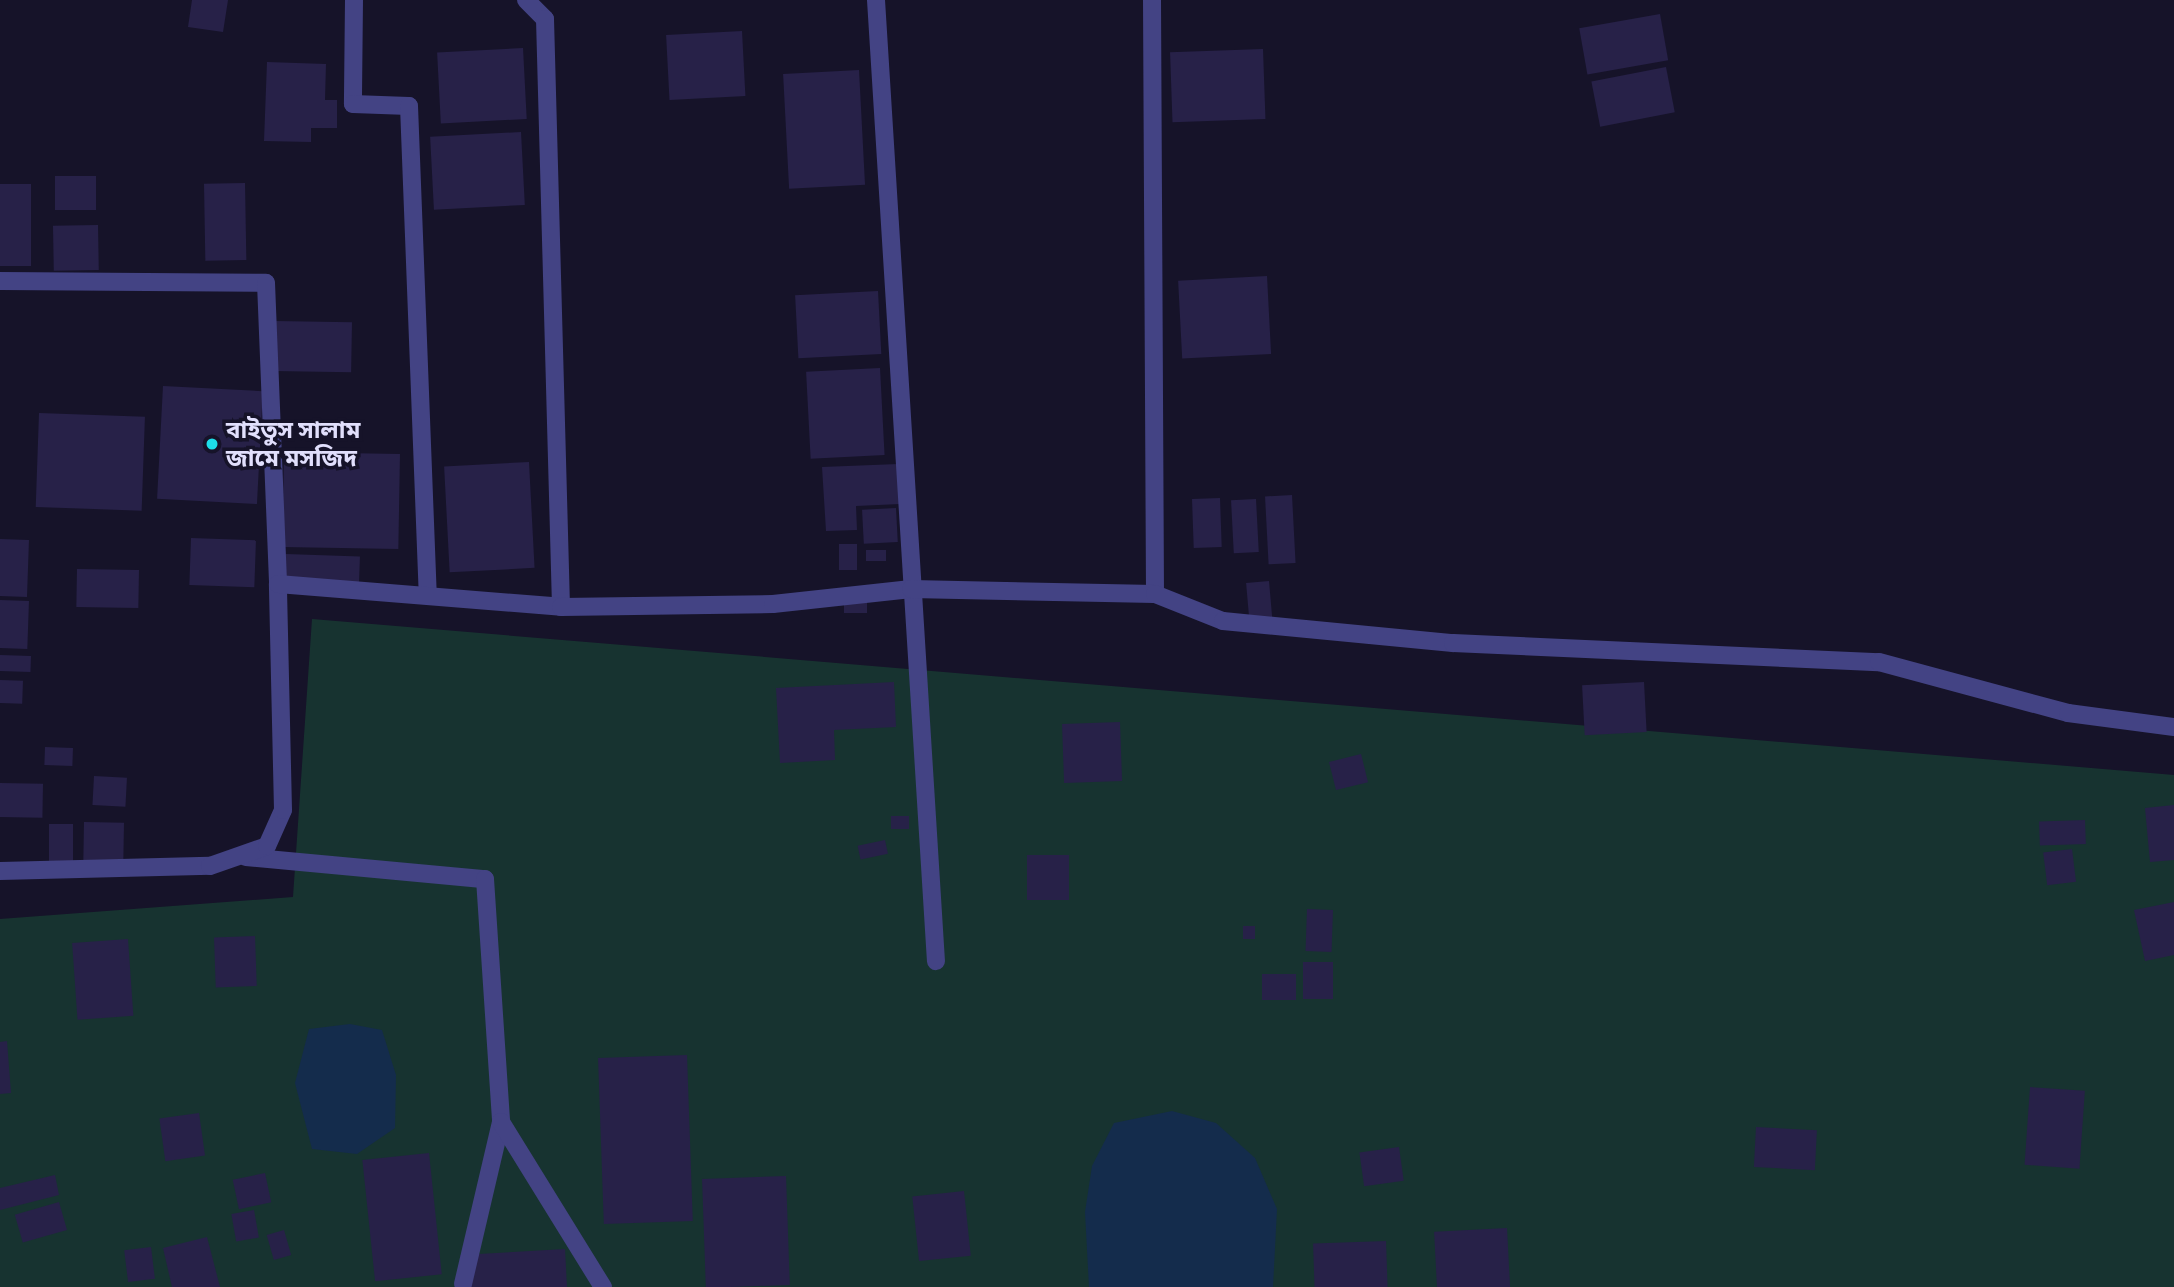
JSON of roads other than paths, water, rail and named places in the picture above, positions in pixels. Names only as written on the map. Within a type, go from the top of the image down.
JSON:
[{"type":"street","points":[[354,0],[353,104],[409,106],[428,595]]},
{"type":"street","points":[[526,0],[545,19],[561,607]]},
{"type":"street","points":[[876,0],[936,961]]},
{"type":"street","points":[[1152,0],[1155,594]]},
{"type":"street","points":[[0,281],[266,283],[278,584],[283,810],[267,846],[210,866],[0,871]]},
{"type":"street","points":[[278,584],[561,607],[773,604],[911,589],[1155,594],[1223,621],[1453,643],[1879,662],[2067,713],[2174,727]]},
{"type":"street","points":[[239,856],[485,880],[501,1122],[463,1284]]},
{"type":"street","points":[[501,1122],[603,1287]]},
{"type":"water","points":[[350,1024],[382,1030],[396,1075],[395,1128],[357,1154],[312,1149],[295,1083],[309,1029]]},
{"type":"water","points":[[1172,1111],[1216,1123],[1255,1158],[1277,1209],[1273,1287],[1089,1287],[1085,1212],[1092,1166],[1114,1123]]},
{"type":"place","name":"বাইতুস সালাম জামে মসজিদ","points":[[212,444]]}]
